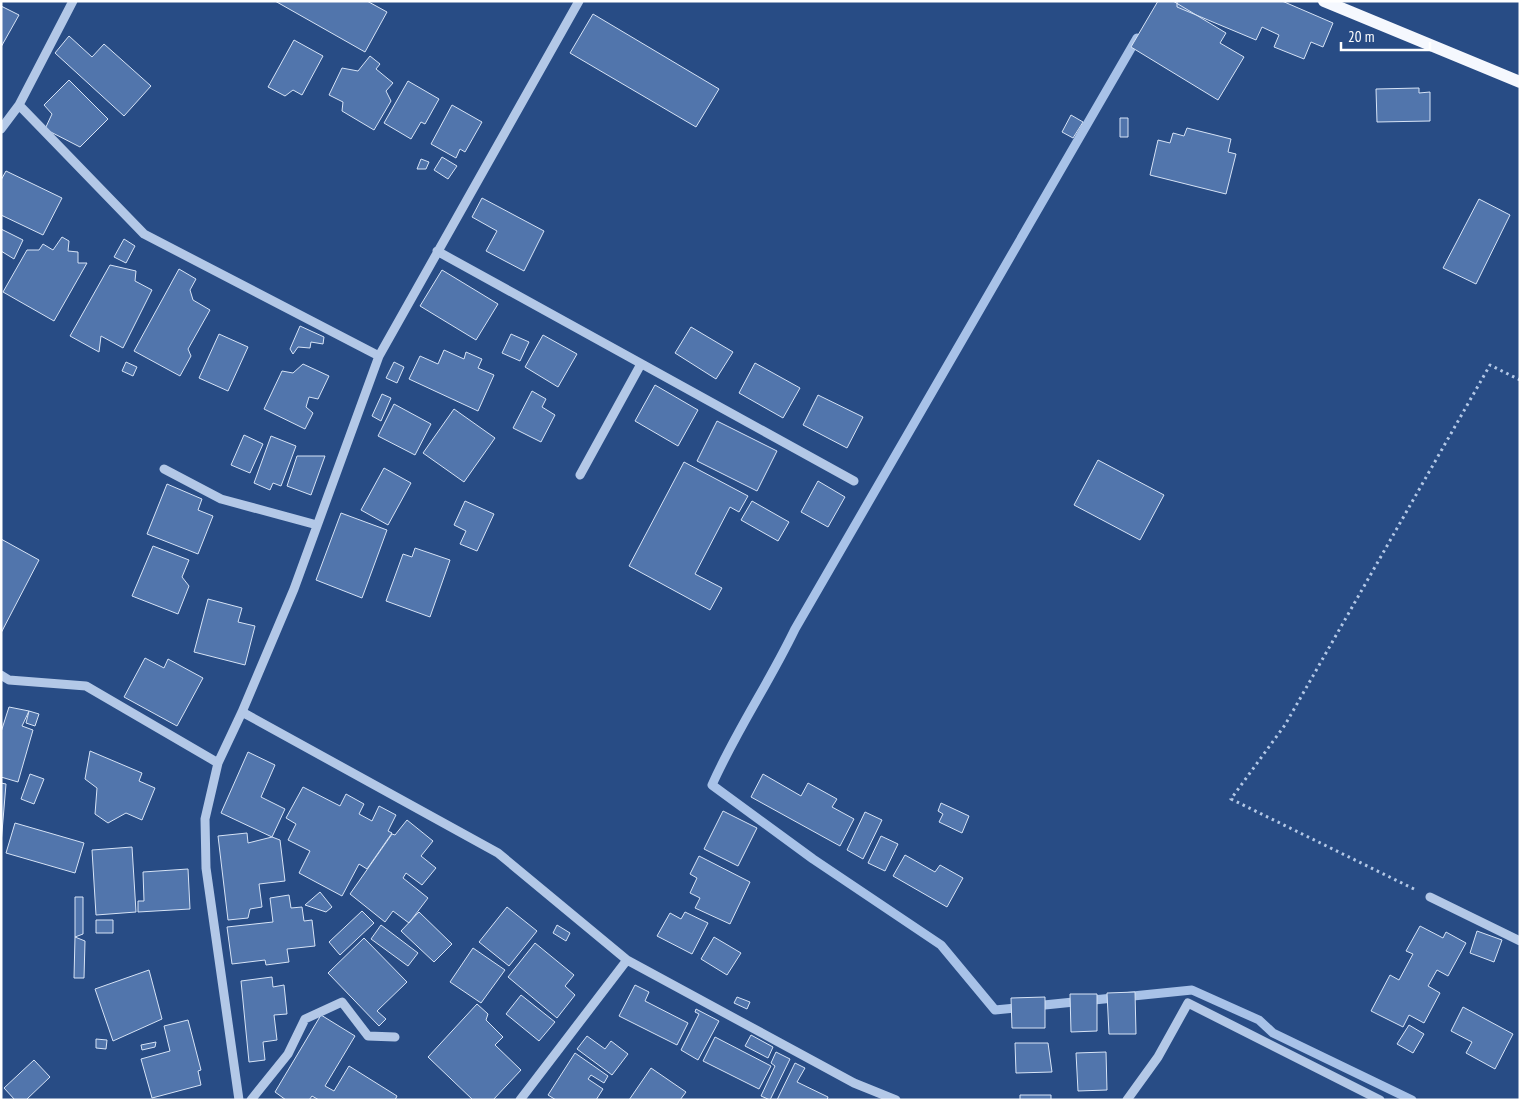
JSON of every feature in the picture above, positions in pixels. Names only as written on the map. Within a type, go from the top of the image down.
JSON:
[{"type":"main road","points":[[1324,1],[1520,82]]},
{"type":"street","points":[[1,130],[19,105],[73,1]]},
{"type":"street","points":[[239,1100],[206,868],[205,819],[218,763],[242,712],[294,589],[379,356],[578,1]]},
{"type":"street","points":[[19,105],[144,234],[379,356]]},
{"type":"street","points":[[437,252],[854,481]]},
{"type":"street","points":[[580,475],[640,364]]},
{"type":"street","points":[[164,469],[222,499],[317,525]]},
{"type":"street","points":[[1,675],[10,680],[86,686],[218,763]]},
{"type":"street","points":[[242,712],[498,853],[627,960],[854,1083],[896,1100]]},
{"type":"street","points":[[1430,897],[1520,941]]},
{"type":"street","points":[[520,1100],[627,960]]},
{"type":"street","points":[[251,1100],[288,1054],[305,1019],[342,1002],[368,1036],[395,1037]]},
{"type":"street","points":[[1127,1100],[1158,1057],[1188,1003],[1380,1100]]},
{"type":"path","points":[[1430,897],[1231,799],[1285,725],[1490,365],[1520,380]]},
{"type":"building","points":[[275,1],[367,1],[387,12],[365,52]]},
{"type":"building","points":[[1158,1],[1173,1],[1226,33],[1220,43],[1244,57],[1218,100],[1131,47]]},
{"type":"building","points":[[1177,1],[1282,1],[1333,23],[1323,47],[1311,42],[1304,59],[1274,47],[1279,35],[1262,27],[1256,40],[1177,7]]},
{"type":"building","points":[[1,6],[19,15],[1,47]]},
{"type":"building","points":[[593,14],[719,89],[696,127],[570,53]]},
{"type":"building","points":[[69,36],[92,57],[104,44],[151,86],[124,116],[55,53]]},
{"type":"building","points":[[294,40],[323,56],[302,95],[293,90],[285,96],[268,87]]},
{"type":"building","points":[[370,56],[380,64],[376,69],[393,83],[386,91],[391,101],[374,130],[342,111],[343,102],[329,95],[342,68],[358,71]]},
{"type":"building","points":[[69,80],[108,119],[80,147],[45,129],[52,114],[44,105]]},
{"type":"building","points":[[408,81],[439,99],[425,124],[421,122],[411,139],[384,123]]},
{"type":"building","points":[[1419,88],[1419,93],[1430,92],[1430,121],[1377,122],[1376,89]]},
{"type":"building","points":[[452,105],[482,122],[465,152],[460,149],[456,158],[431,144]]},
{"type":"building","points":[[1071,115],[1083,122],[1073,138],[1062,132]]},
{"type":"building","points":[[1120,118],[1128,118],[1128,137],[1120,137]]},
{"type":"building","points":[[1187,128],[1231,139],[1228,152],[1236,154],[1226,194],[1150,175],[1158,140],[1170,143],[1173,133],[1184,136]]},
{"type":"building","points":[[442,157],[457,166],[448,179],[434,170]]},
{"type":"building","points":[[421,159],[429,162],[426,169],[417,169]]},
{"type":"building","points":[[6,171],[62,198],[43,235],[1,215],[1,180]]},
{"type":"building","points":[[482,198],[544,231],[524,271],[486,251],[497,231],[472,217]]},
{"type":"building","points":[[1479,199],[1510,215],[1476,284],[1443,268]]},
{"type":"building","points":[[1,229],[23,240],[14,259],[1,251]]},
{"type":"building","points":[[62,237],[69,241],[68,251],[78,252],[78,263],[87,263],[54,321],[3,292],[27,250],[39,250],[43,244],[53,250]]},
{"type":"building","points":[[124,239],[135,246],[126,263],[114,257]]},
{"type":"building","points":[[110,265],[136,271],[135,281],[152,290],[123,348],[101,336],[99,352],[70,336]]},
{"type":"building","points":[[179,269],[196,279],[190,290],[193,300],[210,310],[188,349],[191,356],[180,376],[134,351]]},
{"type":"building","points":[[442,270],[498,304],[476,340],[420,306]]},
{"type":"building","points":[[300,326],[324,337],[323,344],[311,342],[310,348],[298,347],[293,354],[290,349]]},
{"type":"building","points":[[691,327],[733,352],[716,379],[675,353]]},
{"type":"building","points":[[219,334],[248,347],[228,391],[199,378]]},
{"type":"building","points":[[511,334],[529,342],[520,361],[502,353]]},
{"type":"building","points":[[543,335],[577,354],[558,387],[525,367]]},
{"type":"building","points":[[444,350],[464,359],[466,352],[482,359],[478,368],[494,375],[478,411],[409,379],[420,356],[438,364]]},
{"type":"building","points":[[126,362],[137,367],[133,376],[122,371]]},
{"type":"building","points":[[394,362],[404,367],[397,383],[386,378]]},
{"type":"building","points":[[755,363],[800,388],[783,418],[739,393]]},
{"type":"building","points":[[303,364],[329,376],[318,399],[309,397],[306,407],[313,413],[305,429],[264,409],[282,371],[293,373]]},
{"type":"building","points":[[655,385],[698,410],[678,446],[635,421]]},
{"type":"building","points":[[532,391],[546,399],[542,407],[555,415],[541,442],[513,428]]},
{"type":"building","points":[[382,394],[391,398],[381,421],[372,416]]},
{"type":"building","points":[[818,395],[863,417],[847,448],[803,425]]},
{"type":"building","points":[[394,404],[431,424],[415,455],[378,436]]},
{"type":"building","points":[[454,409],[495,438],[464,482],[423,453]]},
{"type":"building","points":[[717,421],[777,451],[757,491],[697,461]]},
{"type":"building","points":[[244,435],[263,444],[250,473],[231,465]]},
{"type":"building","points":[[271,436],[296,446],[281,486],[273,483],[270,490],[254,483]]},
{"type":"building","points":[[297,456],[325,456],[311,495],[287,486]]},
{"type":"building","points":[[1098,460],[1164,495],[1140,540],[1074,505]]},
{"type":"building","points":[[684,462],[748,496],[739,512],[730,507],[695,574],[722,588],[710,610],[629,566]]},
{"type":"building","points":[[384,468],[411,483],[388,525],[361,510]]},
{"type":"building","points":[[818,481],[845,497],[828,527],[801,512]]},
{"type":"building","points":[[167,484],[202,499],[198,510],[213,516],[198,554],[147,534]]},
{"type":"building","points":[[465,501],[494,514],[477,551],[460,544],[466,531],[454,525]]},
{"type":"building","points":[[752,501],[789,522],[778,541],[741,520]]},
{"type":"building","points":[[341,513],[387,530],[362,598],[316,580]]},
{"type":"building","points":[[1,539],[39,560],[1,633]]},
{"type":"building","points":[[153,546],[189,560],[182,577],[189,586],[178,614],[132,596]]},
{"type":"building","points":[[415,548],[450,560],[430,617],[386,601],[403,554],[412,557]]},
{"type":"building","points":[[208,599],[242,608],[238,622],[255,626],[245,665],[194,652]]},
{"type":"building","points":[[145,658],[164,668],[168,659],[203,678],[177,726],[124,697]]},
{"type":"building","points":[[9,707],[29,711],[22,726],[33,730],[18,782],[1,777],[1,732]]},
{"type":"building","points":[[29,711],[39,714],[35,726],[26,723]]},
{"type":"building","points":[[90,751],[142,773],[139,781],[155,788],[142,820],[126,813],[108,823],[95,814],[97,788],[85,779]]},
{"type":"building","points":[[248,752],[275,765],[261,797],[285,809],[272,837],[221,813]]},
{"type":"building","points":[[30,774],[44,779],[34,804],[21,799]]},
{"type":"building","points":[[763,774],[801,796],[808,783],[837,799],[832,807],[854,819],[840,846],[751,797]]},
{"type":"building","points":[[1,783],[6,784],[1,844]]},
{"type":"building","points":[[303,787],[340,806],[346,794],[364,804],[359,814],[372,821],[379,806],[396,815],[388,831],[392,833],[367,869],[359,864],[342,896],[299,873],[310,851],[288,840],[296,824],[286,818]]},
{"type":"building","points":[[941,803],[969,816],[962,833],[939,822],[943,814],[938,811]]},
{"type":"building","points":[[723,811],[757,828],[738,866],[704,849]]},
{"type":"building","points":[[865,812],[882,820],[863,859],[847,850]]},
{"type":"building","points":[[407,820],[433,841],[421,856],[436,868],[422,885],[406,873],[403,878],[428,898],[409,923],[393,911],[385,922],[350,894],[392,834],[395,835]]},
{"type":"building","points":[[15,823],[84,843],[75,873],[6,853]]},
{"type":"building","points":[[247,833],[248,843],[272,837],[280,840],[285,881],[259,884],[262,907],[250,909],[248,918],[228,920],[218,836]]},
{"type":"building","points":[[881,836],[898,844],[885,871],[868,863]]},
{"type":"building","points":[[132,847],[136,912],[96,915],[92,850]]},
{"type":"building","points":[[905,855],[935,872],[940,865],[963,878],[947,907],[893,876]]},
{"type":"building","points":[[699,856],[750,882],[730,924],[695,908],[700,898],[690,893],[697,878],[690,874]]},
{"type":"building","points":[[188,869],[190,909],[138,912],[138,901],[144,901],[143,872]]},
{"type":"building","points":[[320,892],[332,907],[326,912],[305,905]]},
{"type":"building","points":[[289,895],[291,908],[302,907],[304,921],[312,920],[315,946],[287,949],[289,962],[266,965],[265,960],[232,964],[227,927],[273,922],[270,898]]},
{"type":"building","points":[[75,897],[83,897],[83,934],[75,937]]},
{"type":"building","points":[[507,907],[537,931],[509,966],[479,942]]},
{"type":"building","points":[[362,911],[374,923],[340,955],[329,942]]},
{"type":"building","points":[[419,912],[452,944],[434,962],[401,931]]},
{"type":"building","points":[[685,912],[708,923],[692,954],[657,936],[670,913],[681,919]]},
{"type":"building","points":[[96,920],[113,920],[113,933],[96,933]]},
{"type":"building","points":[[381,925],[418,953],[408,966],[371,939]]},
{"type":"building","points":[[557,925],[570,933],[566,941],[553,933]]},
{"type":"building","points":[[1420,926],[1443,938],[1446,932],[1466,943],[1448,976],[1437,970],[1428,986],[1440,993],[1424,1023],[1409,1015],[1403,1027],[1371,1011],[1390,975],[1399,980],[1413,954],[1406,951]]},
{"type":"building","points":[[1477,931],[1502,940],[1494,962],[1470,953]]},
{"type":"building","points":[[75,937],[85,941],[84,978],[74,978]]},
{"type":"building","points":[[714,937],[741,953],[727,975],[701,959]]},
{"type":"building","points":[[364,938],[407,982],[377,1011],[386,1019],[379,1026],[328,973]]},
{"type":"building","points":[[535,943],[574,975],[565,986],[575,995],[557,1018],[508,977]]},
{"type":"building","points":[[473,948],[505,970],[481,1003],[450,982]]},
{"type":"building","points":[[149,970],[162,1019],[113,1041],[95,989]]},
{"type":"building","points":[[272,977],[273,987],[284,985],[287,1014],[274,1015],[277,1040],[263,1042],[265,1060],[249,1062],[241,981]]},
{"type":"building","points":[[635,985],[649,992],[645,1001],[688,1023],[677,1045],[619,1016]]},
{"type":"building","points":[[1135,992],[1136,1034],[1109,1034],[1107,993]]},
{"type":"building","points":[[1070,994],[1097,994],[1097,1031],[1071,1032]]},
{"type":"building","points":[[521,995],[555,1022],[539,1041],[506,1014]]},
{"type":"building","points":[[737,997],[750,1002],[747,1009],[734,1003]]},
{"type":"building","points":[[1045,997],[1045,1028],[1012,1028],[1011,998]]},
{"type":"building","points":[[477,1004],[488,1014],[486,1020],[503,1037],[495,1045],[521,1070],[493,1100],[473,1100],[428,1057]]},
{"type":"building","points":[[1463,1007],[1513,1034],[1495,1069],[1466,1053],[1472,1042],[1451,1031]]},
{"type":"building","points":[[696,1009],[719,1021],[698,1060],[681,1050],[699,1014],[695,1012]]},
{"type":"building","points":[[321,1015],[355,1036],[325,1086],[334,1091],[349,1066],[397,1096],[395,1100],[319,1100],[312,1096],[309,1100],[286,1100],[275,1092]]},
{"type":"building","points":[[188,1020],[201,1070],[198,1071],[201,1085],[152,1098],[141,1059],[170,1051],[164,1026]]},
{"type":"building","points":[[1409,1025],[1424,1034],[1413,1053],[1397,1044]]},
{"type":"building","points":[[751,1035],[773,1047],[768,1058],[745,1046]]},
{"type":"building","points":[[587,1036],[605,1049],[611,1041],[628,1054],[612,1075],[577,1049]]},
{"type":"building","points":[[715,1037],[771,1066],[759,1089],[703,1061]]},
{"type":"building","points":[[96,1039],[107,1040],[106,1049],[96,1048]]},
{"type":"building","points":[[156,1042],[155,1047],[142,1050],[141,1045]]},
{"type":"building","points":[[1015,1043],[1048,1043],[1052,1072],[1016,1073]]},
{"type":"building","points":[[776,1052],[790,1059],[770,1100],[761,1096],[775,1066],[771,1063]]},
{"type":"building","points":[[1106,1052],[1107,1090],[1078,1091],[1076,1053]]},
{"type":"building","points":[[575,1053],[608,1076],[604,1083],[591,1075],[588,1079],[603,1089],[596,1100],[556,1100],[548,1095]]},
{"type":"building","points":[[34,1060],[50,1077],[26,1100],[15,1100],[4,1088]]},
{"type":"building","points":[[795,1063],[805,1068],[797,1082],[828,1097],[827,1100],[777,1100]]},
{"type":"building","points":[[651,1068],[686,1092],[680,1100],[629,1100]]},
{"type":"building","points":[[1020,1095],[1051,1095],[1051,1100],[1020,1100]]},
{"type":"waterway","points":[[1137,38],[795,629],[731,745],[712,785],[813,859],[941,945],[995,1010],[1192,990],[1259,1020],[1273,1033],[1412,1100]]}]
